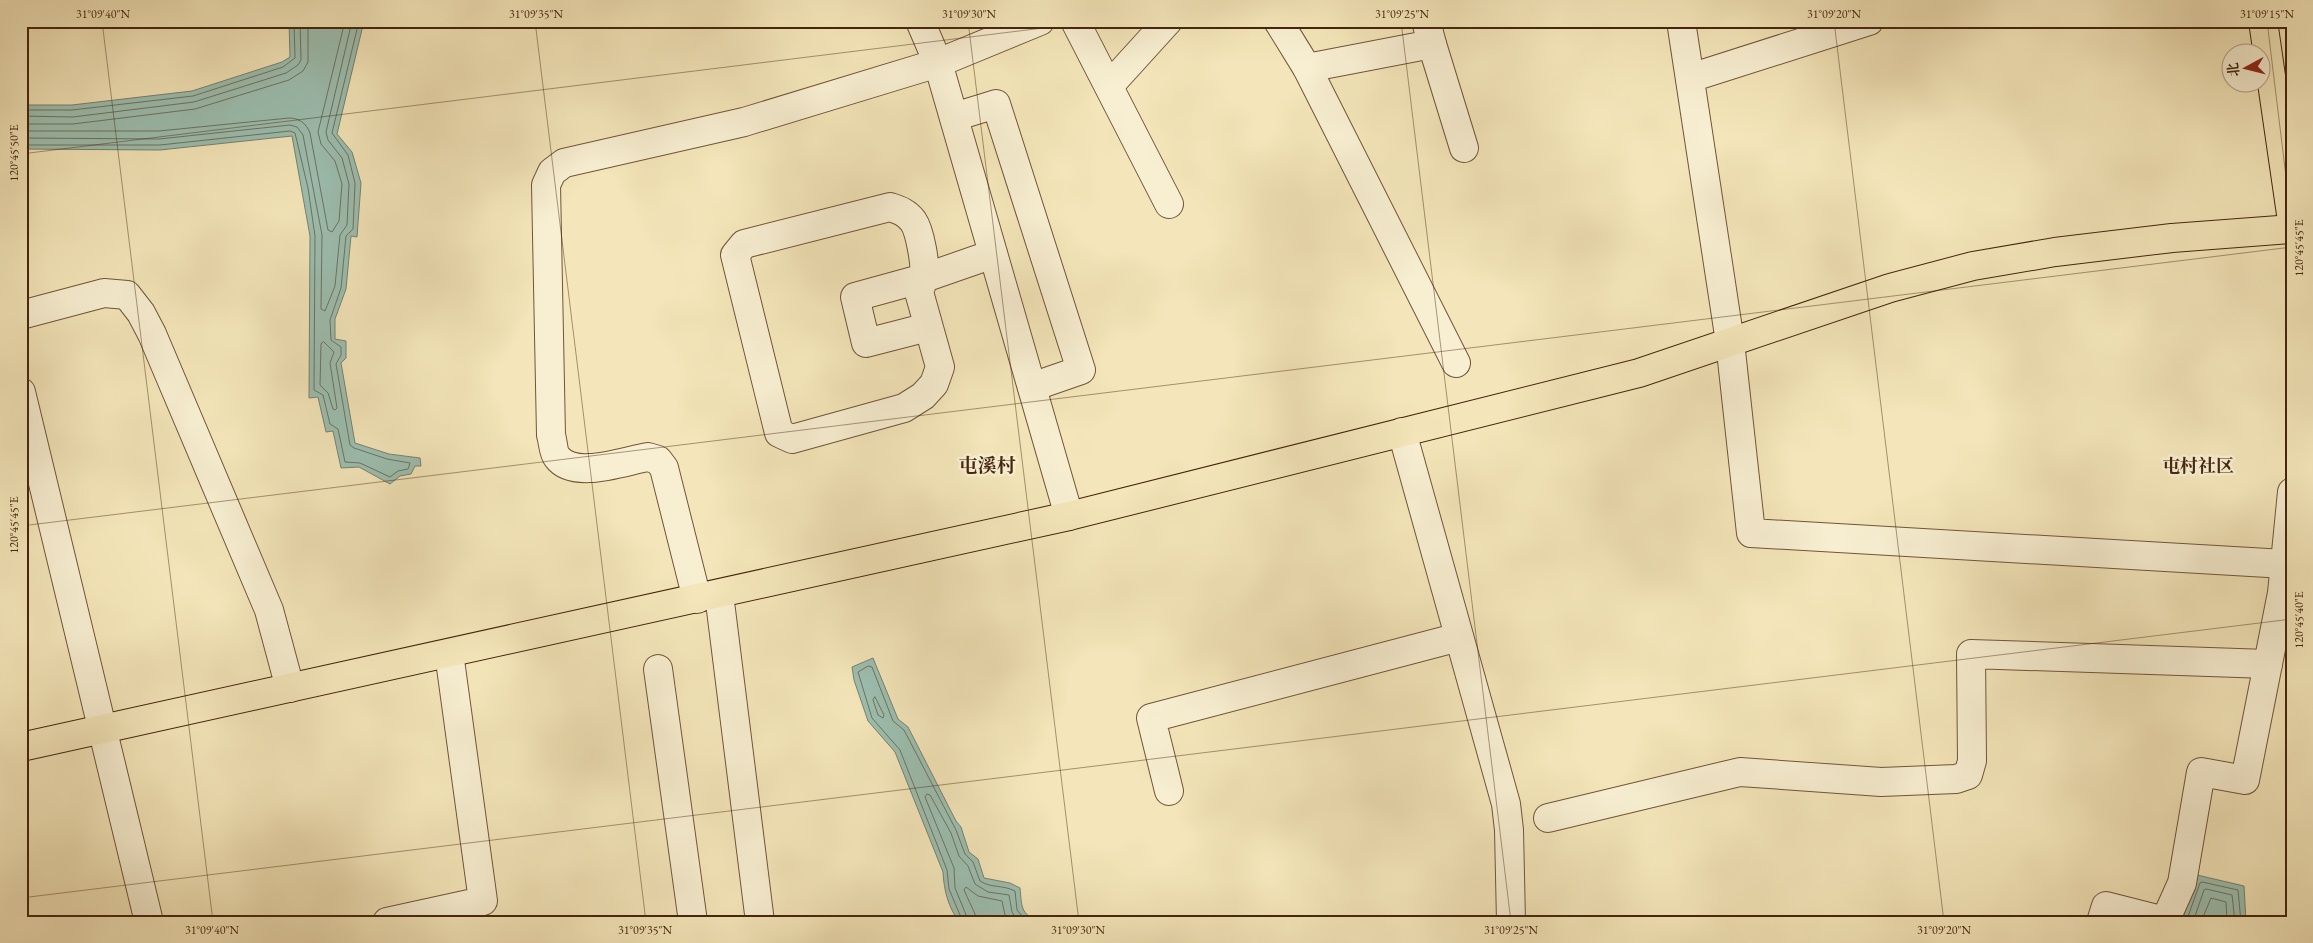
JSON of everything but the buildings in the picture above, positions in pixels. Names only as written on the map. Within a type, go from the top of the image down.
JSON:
[{"type":"main road","points":[[2263,21],[2292,221]]},
{"type":"main road","points":[[21,747],[1069,516],[1639,373],[1890,288],[1973,266],[2054,252],[2172,238],[2292,230]]},
{"type":"street","points":[[920,21],[938,63],[1069,516]]},
{"type":"street","points":[[760,922],[708,596],[664,468],[658,460],[648,457],[582,470],[566,466],[556,456],[551,435],[546,185],[552,172],[564,163],[744,122],[938,63],[1040,21]]},
{"type":"street","points":[[1075,21],[1170,204]]},
{"type":"street","points":[[1109,86],[1168,21]]},
{"type":"street","points":[[1278,21],[1307,68],[1456,363]]},
{"type":"street","points":[[1681,21],[1730,342],[1750,533],[2285,564]]},
{"type":"street","points":[[1690,78],[1869,21]]},
{"type":"street","points":[[1307,68],[1429,33],[1464,148]]},
{"type":"street","points":[[954,117],[996,104],[1081,370],[1032,387]]},
{"type":"street","points":[[890,207],[902,211],[914,222],[926,266],[924,278],[919,292],[940,367],[934,384],[923,396],[904,408],[792,439],[779,433],[735,255],[744,244],[890,207]]},
{"type":"street","points":[[928,328],[866,343],[854,297],[924,278],[993,254]]},
{"type":"street","points":[[21,315],[104,293],[127,295],[141,313],[152,334],[269,610],[290,688]]},
{"type":"street","points":[[22,397],[104,729],[149,922]]},
{"type":"street","points":[[1402,432],[1506,804],[1509,830],[1511,922]]},
{"type":"street","points":[[2101,922],[2106,906],[2165,921],[2182,883],[2201,772],[2245,780],[2282,593],[2292,492]]},
{"type":"street","points":[[1169,791],[1150,718],[1459,637]]},
{"type":"street","points":[[387,922],[484,911],[448,653]]},
{"type":"street","points":[[1548,818],[1740,772],[1881,782],[1956,779],[1968,774],[1972,760],[1971,654],[2268,664]]},
{"type":"street","points":[[658,669],[693,922]]},
{"type":"water","points":[[289,21],[364,21],[337,134],[352,152],[361,183],[357,237],[351,236],[346,289],[335,319],[335,339],[346,341],[346,358],[341,363],[355,443],[389,454],[420,458],[421,466],[415,466],[411,474],[400,476],[390,484],[359,467],[341,468],[333,431],[326,432],[318,397],[309,398],[310,236],[292,136],[160,150],[21,149],[21,105],[72,105],[192,91],[282,62],[290,57]]},
{"type":"water","points":[[873,658],[898,719],[908,727],[956,821],[961,827],[969,852],[978,859],[984,878],[1010,883],[1020,888],[1023,909],[1028,916],[1039,922],[959,922],[955,916],[947,898],[943,872],[895,752],[868,721],[854,680],[852,667]]},
{"type":"water","points":[[2197,875],[2244,886],[2246,922],[2181,922]]},
{"type":"district","name":"屯溪村","points":[[987,465]]},
{"type":"district","name":"屯村社区","points":[[2198,465]]}]
